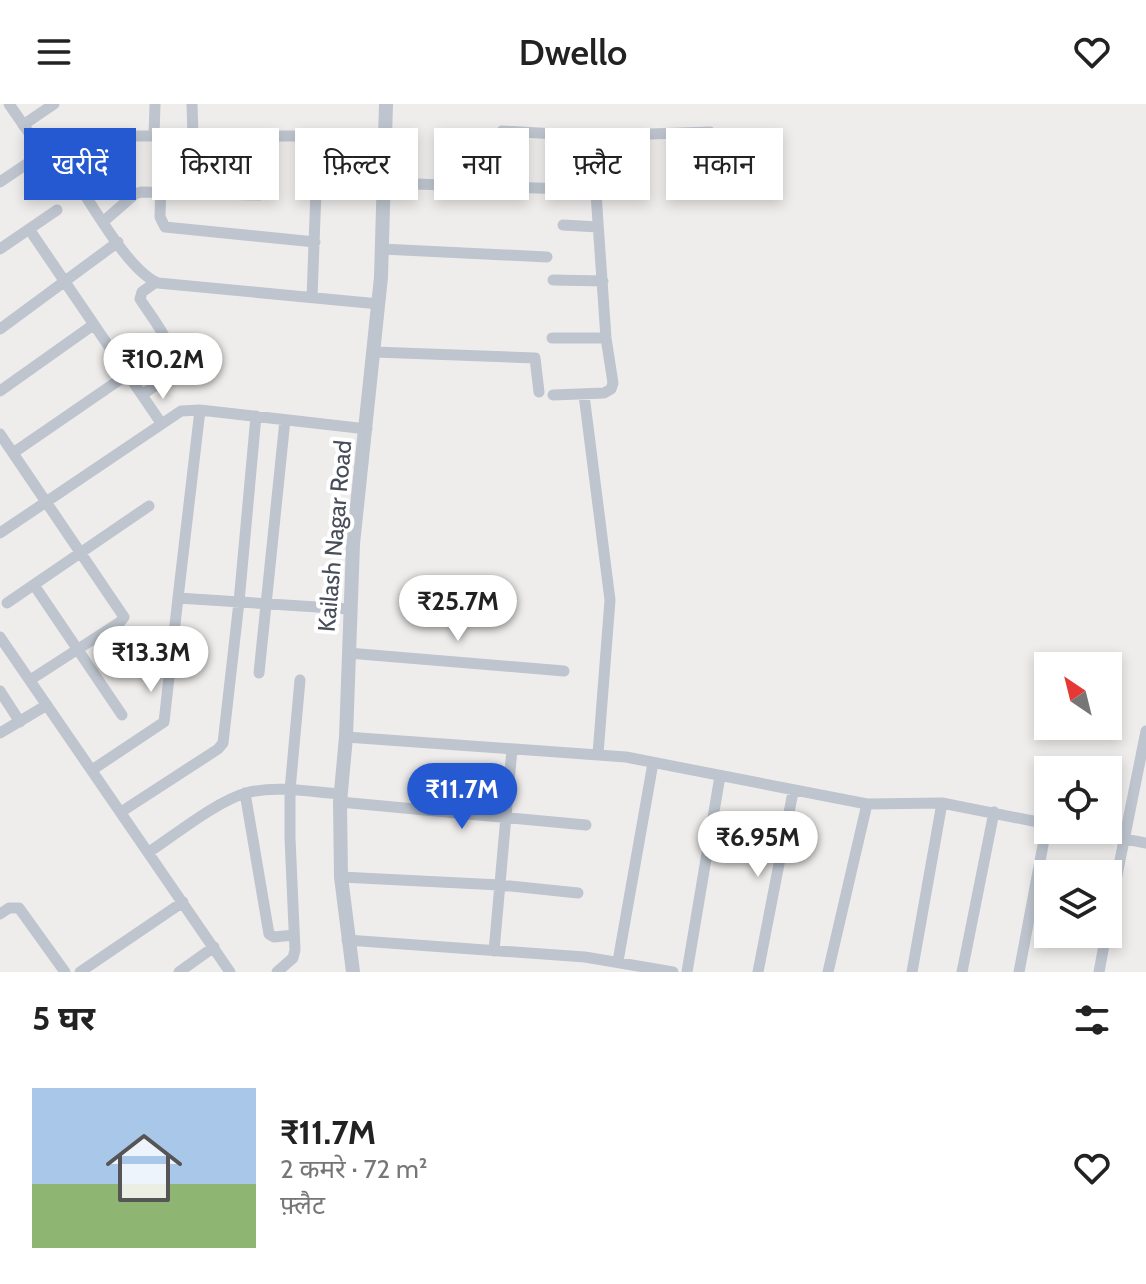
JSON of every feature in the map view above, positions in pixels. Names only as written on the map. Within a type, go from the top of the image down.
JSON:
[{"type":"street","points":[[9,104],[25,128]]},
{"type":"street","points":[[23,125],[54,104]]},
{"type":"street","points":[[155,104],[157,128]]},
{"type":"street","points":[[192,104],[193,128]]},
{"type":"street","name":"Kailash Nagar Road","points":[[385,128],[386,104]]},
{"type":"street","points":[[0,182],[24,166]]},
{"type":"street","points":[[418,184],[545,188]]},
{"type":"street","points":[[104,221],[135,194],[152,193]]},
{"type":"street","points":[[89,200],[139,271],[156,282],[379,304]]},
{"type":"street","points":[[161,200],[160,217],[165,227],[315,242]]},
{"type":"street","points":[[312,298],[316,200]]},
{"type":"street","name":"Kailash Nagar Road","points":[[353,972],[341,877],[341,798],[353,544],[375,352],[385,200]]},
{"type":"street","points":[[553,395],[604,393],[611,389],[613,383],[606,338],[595,200]]},
{"type":"street","points":[[0,249],[57,210]]},
{"type":"street","points":[[563,225],[598,227]]},
{"type":"street","points":[[29,229],[161,423]]},
{"type":"street","points":[[0,329],[118,242]]},
{"type":"street","points":[[382,249],[547,257]]},
{"type":"street","points":[[553,280],[603,281]]},
{"type":"street","points":[[142,395],[167,376],[172,365],[170,347],[140,299],[142,292],[156,282]]},
{"type":"street","points":[[0,391],[93,325]]},
{"type":"street","points":[[552,338],[606,338]]},
{"type":"street","points":[[375,352],[535,358],[539,392]]},
{"type":"street","points":[[13,453],[128,374]]},
{"type":"street","points":[[584,395],[610,600],[598,754]]},
{"type":"street","points":[[0,533],[181,411],[200,410],[367,429]]},
{"type":"street","points":[[92,770],[164,722],[200,410]]},
{"type":"street","points":[[121,812],[223,743],[256,416]]},
{"type":"street","points":[[259,673],[285,420]]},
{"type":"street","points":[[0,434],[124,617],[30,680]]},
{"type":"street","points":[[7,603],[149,506]]},
{"type":"street","points":[[34,585],[122,715]]},
{"type":"street","points":[[178,598],[349,609]]},
{"type":"street","points":[[0,637],[230,972]]},
{"type":"street","points":[[348,653],[564,671]]},
{"type":"street","points":[[277,972],[293,958],[290,790],[300,680]]},
{"type":"street","points":[[0,691],[20,722]]},
{"type":"street","points":[[0,733],[47,705]]},
{"type":"street","points":[[1146,731],[1122,839],[1146,843]]},
{"type":"street","points":[[346,737],[598,754],[867,804],[942,803],[1034,821]]},
{"type":"street","points":[[494,951],[512,749]]},
{"type":"street","points":[[618,961],[653,763]]},
{"type":"street","points":[[687,972],[720,776]]},
{"type":"street","points":[[149,852],[228,801],[245,793],[267,790],[290,790],[586,825]]},
{"type":"street","points":[[758,972],[793,792]]},
{"type":"street","points":[[245,793],[269,934],[274,937],[294,935]]},
{"type":"street","points":[[912,972],[942,803]]},
{"type":"street","points":[[828,972],[867,804]]},
{"type":"street","points":[[962,972],[994,812]]},
{"type":"street","points":[[1019,972],[1044,844]]},
{"type":"street","points":[[341,877],[500,885],[578,893]]},
{"type":"street","points":[[80,972],[183,902]]},
{"type":"street","points":[[0,914],[9,908],[19,908],[65,972]]},
{"type":"street","points":[[347,940],[618,961],[673,972]]},
{"type":"street","points":[[179,972],[214,947]]},
{"type":"street","points":[[1099,972],[1103,948]]}]
